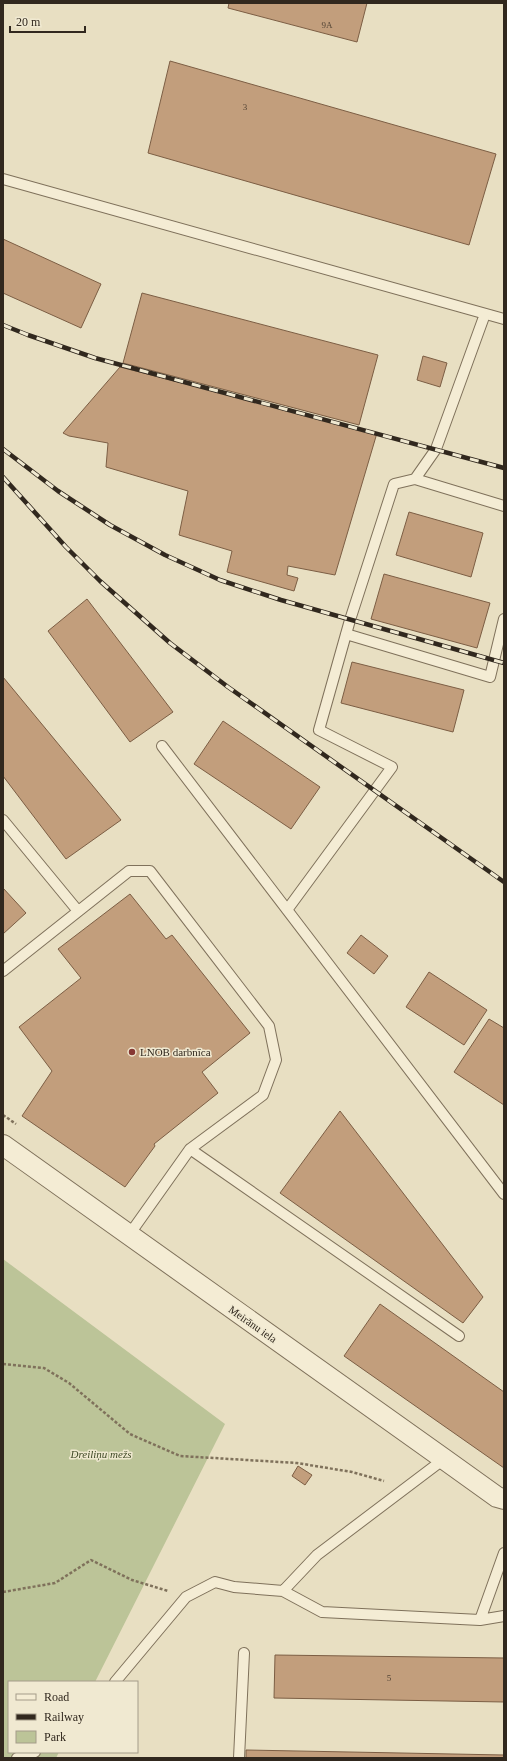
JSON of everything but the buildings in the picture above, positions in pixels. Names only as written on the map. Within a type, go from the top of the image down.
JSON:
[{"type":"street","name":"Meirānu iela","points":[[3,1145],[444,1459],[497,1496],[504,1499]]},
{"type":"lane","points":[[3,178],[504,319]]},
{"type":"lane","points":[[415,479],[436,449],[485,314]]},
{"type":"lane","points":[[287,910],[392,767],[319,730],[346,634],[394,484],[415,479],[504,506]]},
{"type":"lane","points":[[346,634],[490,677],[504,619]]},
{"type":"lane","points":[[162,746],[504,1194]]},
{"type":"lane","points":[[3,820],[78,911]]},
{"type":"lane","points":[[3,971],[129,870],[150,872],[269,1026],[276,1060],[263,1095],[190,1149],[129,1236]]},
{"type":"lane","points":[[190,1149],[459,1336]]},
{"type":"lane","points":[[283,1591],[317,1555],[444,1459]]},
{"type":"lane","points":[[480,1620],[504,1553]]},
{"type":"lane","points":[[116,1681],[186,1597],[215,1582],[234,1587],[283,1591],[322,1612],[480,1620],[504,1616]]},
{"type":"lane","points":[[240,1758],[244,1653]]},
{"type":"lane","points":[[17,1758],[32,1753]]},
{"type":"path","points":[[3,1364],[44,1368],[69,1383],[130,1434],[180,1456],[297,1463],[352,1472],[389,1483],[401,1492]]},
{"type":"path","points":[[3,1592],[55,1584],[91,1560],[132,1580],[186,1597]]},
{"type":"green space","name":"Dreiliņu mežs","points":[[3,1259],[225,1424],[96,1681],[8,1681],[8,1753],[58,1753],[56,1758],[3,1758]]},
{"type":"railway","points":[[3,325],[95,358],[504,468]]},
{"type":"railway","points":[[3,449],[58,491],[110,525],[165,555],[220,580],[281,600],[504,663]]},
{"type":"railway","points":[[3,477],[66,547],[100,581],[170,643],[228,687],[504,882]]},
{"type":"place","name":"LNOB darbnīca","points":[[132,1052]]}]
